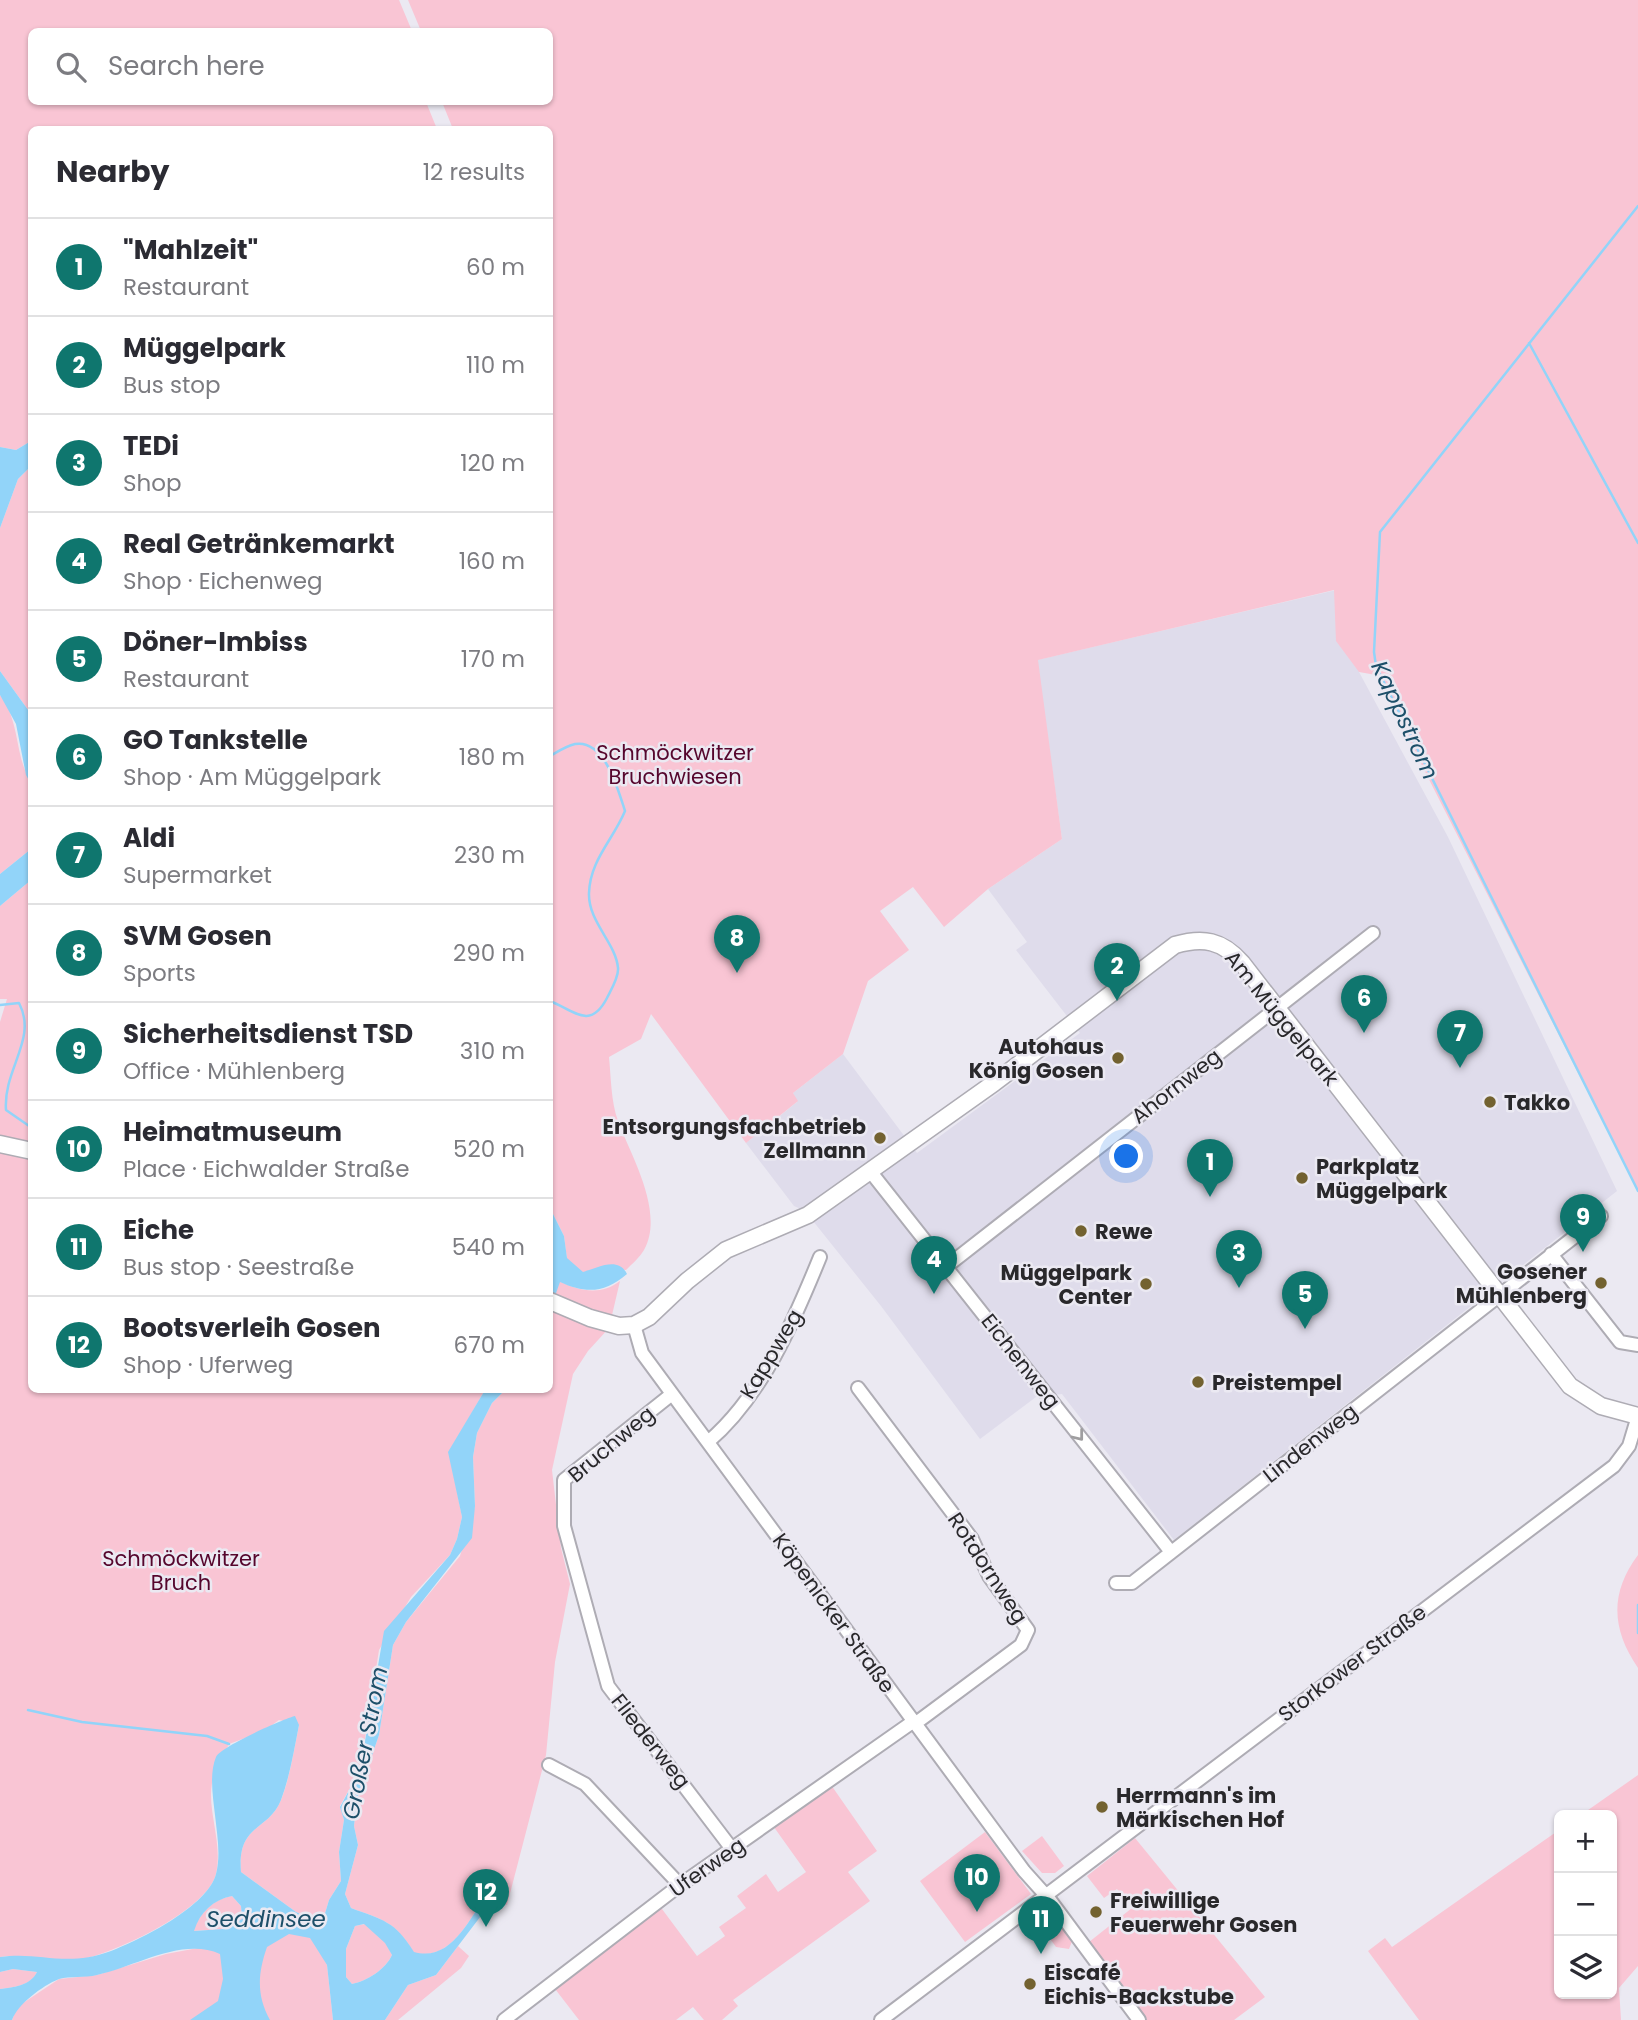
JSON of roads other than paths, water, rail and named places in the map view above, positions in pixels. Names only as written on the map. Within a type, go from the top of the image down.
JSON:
[{"type":"main road","name":"Am Müggelpark","points":[[634,1325],[649,1317],[687,1281],[726,1250],[808,1216],[1055,1038],[1175,945],[1196,939],[1222,944],[1237,957],[1570,1386],[1601,1406],[1638,1416]]},
{"type":"main road","points":[[0,1144],[28,1150]]},
{"type":"main road","points":[[553,1302],[603,1323],[634,1325]]},
{"type":"street","name":"Ahornweg","points":[[947,1266],[1373,933]]},
{"type":"street","name":"Eichenweg","points":[[870,1171],[1171,1552]]},
{"type":"street","name":"Lindenweg","points":[[1116,1583],[1132,1583],[1601,1216]]},
{"type":"street","points":[[1551,1254],[1620,1342],[1638,1345]]},
{"type":"street","name":"Kappweg","points":[[708,1442],[730,1419],[764,1370],[799,1308],[820,1257]]},
{"type":"street","name":"Köpenicker Straße","points":[[634,1325],[642,1353],[1139,2020]]},
{"type":"street","name":"Rotdornweg","points":[[858,1388],[972,1539],[989,1576],[1028,1630],[1021,1645],[915,1722]]},
{"type":"street","name":"Bruchweg","points":[[580,1582],[564,1526],[564,1479],[672,1394]]},
{"type":"street","name":"Storkower Straße","points":[[881,2020],[1614,1466],[1629,1446],[1638,1416]]},
{"type":"street","name":"Fliederweg","points":[[580,1582],[608,1686],[732,1849]]},
{"type":"street","name":"Uferweg","points":[[504,2020],[680,1885],[915,1722]]},
{"type":"street","points":[[549,1765],[585,1784],[680,1885]]},
{"type":"water","points":[[28,443],[28,469],[18,479],[0,528],[0,447],[16,450]]},
{"type":"water","points":[[0,671],[28,710],[28,779],[16,724],[0,695]]},
{"type":"water","points":[[28,851],[28,883],[0,906],[0,874]]},
{"type":"water","points":[[553,1214],[564,1236],[567,1258],[583,1272],[613,1264],[627,1274],[611,1285],[595,1290],[560,1282],[553,1302]]},
{"type":"water","name":"Seddinsee","points":[[483,1393],[502,1393],[492,1403],[477,1433],[473,1457],[475,1506],[472,1538],[406,1622],[393,1645],[379,1735],[357,1799],[354,1826],[358,1845],[345,1894],[351,1908],[387,1923],[401,1934],[414,1952],[427,1953],[438,1951],[457,1937],[487,1894],[493,1900],[436,1975],[408,1985],[385,2020],[333,2020],[327,1965],[310,1938],[289,1934],[267,1947],[262,1966],[262,2002],[270,2020],[190,2020],[218,2001],[223,1979],[220,1954],[190,1949],[158,1955],[97,1975],[59,1979],[31,1996],[12,2020],[0,2020],[0,1989],[26,1983],[37,1972],[13,1969],[0,1972],[0,1957],[66,1959],[95,1956],[124,1946],[155,1930],[187,1910],[200,1898],[216,1874],[218,1859],[212,1786],[216,1757],[240,1740],[295,1716],[299,1725],[281,1800],[269,1818],[248,1836],[241,1856],[241,1872],[296,1912],[318,1922],[323,1920],[329,1900],[341,1881],[339,1852],[344,1820],[340,1807],[360,1770],[384,1631],[450,1555],[462,1517],[448,1452]],"holes":[[[232,1896],[241,1906],[242,1919],[223,1929],[194,1931],[208,1908],[219,1900]],[[364,1924],[385,1943],[392,1955],[385,1965],[375,1974],[352,1984],[346,1977],[346,1949],[355,1926]]]},
{"type":"waterway","name":"Kappstrom","points":[[1638,206],[1380,532],[1374,652],[1376,666],[1638,1191]]},
{"type":"waterway","points":[[1529,343],[1638,543]]},
{"type":"waterway","name":"Großer Strom","points":[[553,754],[575,744],[594,749],[609,768],[625,811],[593,870],[589,893],[597,923],[616,959],[616,979],[601,1008],[594,1014],[581,1015],[553,1002]]},
{"type":"waterway","points":[[0,1005],[19,1003],[24,1016],[25,1029],[9,1081],[6,1110],[28,1125]]},
{"type":"waterway","name":"Kappstrom","points":[[1638,1605],[1638,1633]]},
{"type":"waterway","points":[[28,1710],[82,1722],[207,1736],[229,1744]]},
{"type":"place","name":"SVM Gosen","points":[[737,973]]},
{"type":"place","name":"Müggelpark","points":[[1117,1001]]},
{"type":"place","name":"GO Tankstelle","points":[[1364,1033]]},
{"type":"place","name":"Autohaus König Gosen","points":[[1118,1058]]},
{"type":"place","name":"Aldi","points":[[1460,1068]]},
{"type":"place","name":"Takko","points":[[1490,1102]]},
{"type":"place","name":"Entsorgungsfachbetrieb Zellmann","points":[[880,1138]]},
{"type":"place","name":"Parkplatz Müggelpark","points":[[1302,1178]]},
{"type":"place","name":"\"Mahlzeit\"","points":[[1210,1197]]},
{"type":"place","name":"Rewe","points":[[1081,1231]]},
{"type":"place","name":"Sicherheitsdienst TSD","points":[[1583,1252]]},
{"type":"place","name":"Gosener Mühlenberg","points":[[1601,1283]]},
{"type":"place","name":"Müggelpark Center","points":[[1146,1284]]},
{"type":"place","name":"TEDi","points":[[1239,1288]]},
{"type":"place","name":"Real Getränkemarkt","points":[[934,1294]]},
{"type":"place","name":"Döner-Imbiss","points":[[1305,1329]]},
{"type":"place","name":"Preistempel","points":[[1198,1382]]},
{"type":"place","name":"Herrmann's im Märkischen Hof","points":[[1102,1807]]},
{"type":"place","name":"Heimatmuseum","points":[[977,1912]]},
{"type":"place","name":"Freiwillige Feuerwehr Gosen","points":[[1096,1912]]},
{"type":"place","name":"Bootsverleih Gosen","points":[[486,1927]]},
{"type":"place","name":"Eiche","points":[[1041,1954]]},
{"type":"place","name":"Eiscafé Eichis-Backstube","points":[[1030,1984]]},
{"type":"park label","name":"Schmöckwitzer Bruchwiesen","points":[[675,764]]},
{"type":"park label","name":"Schmöckwitzer Bruch","points":[[181,1570]]}]
